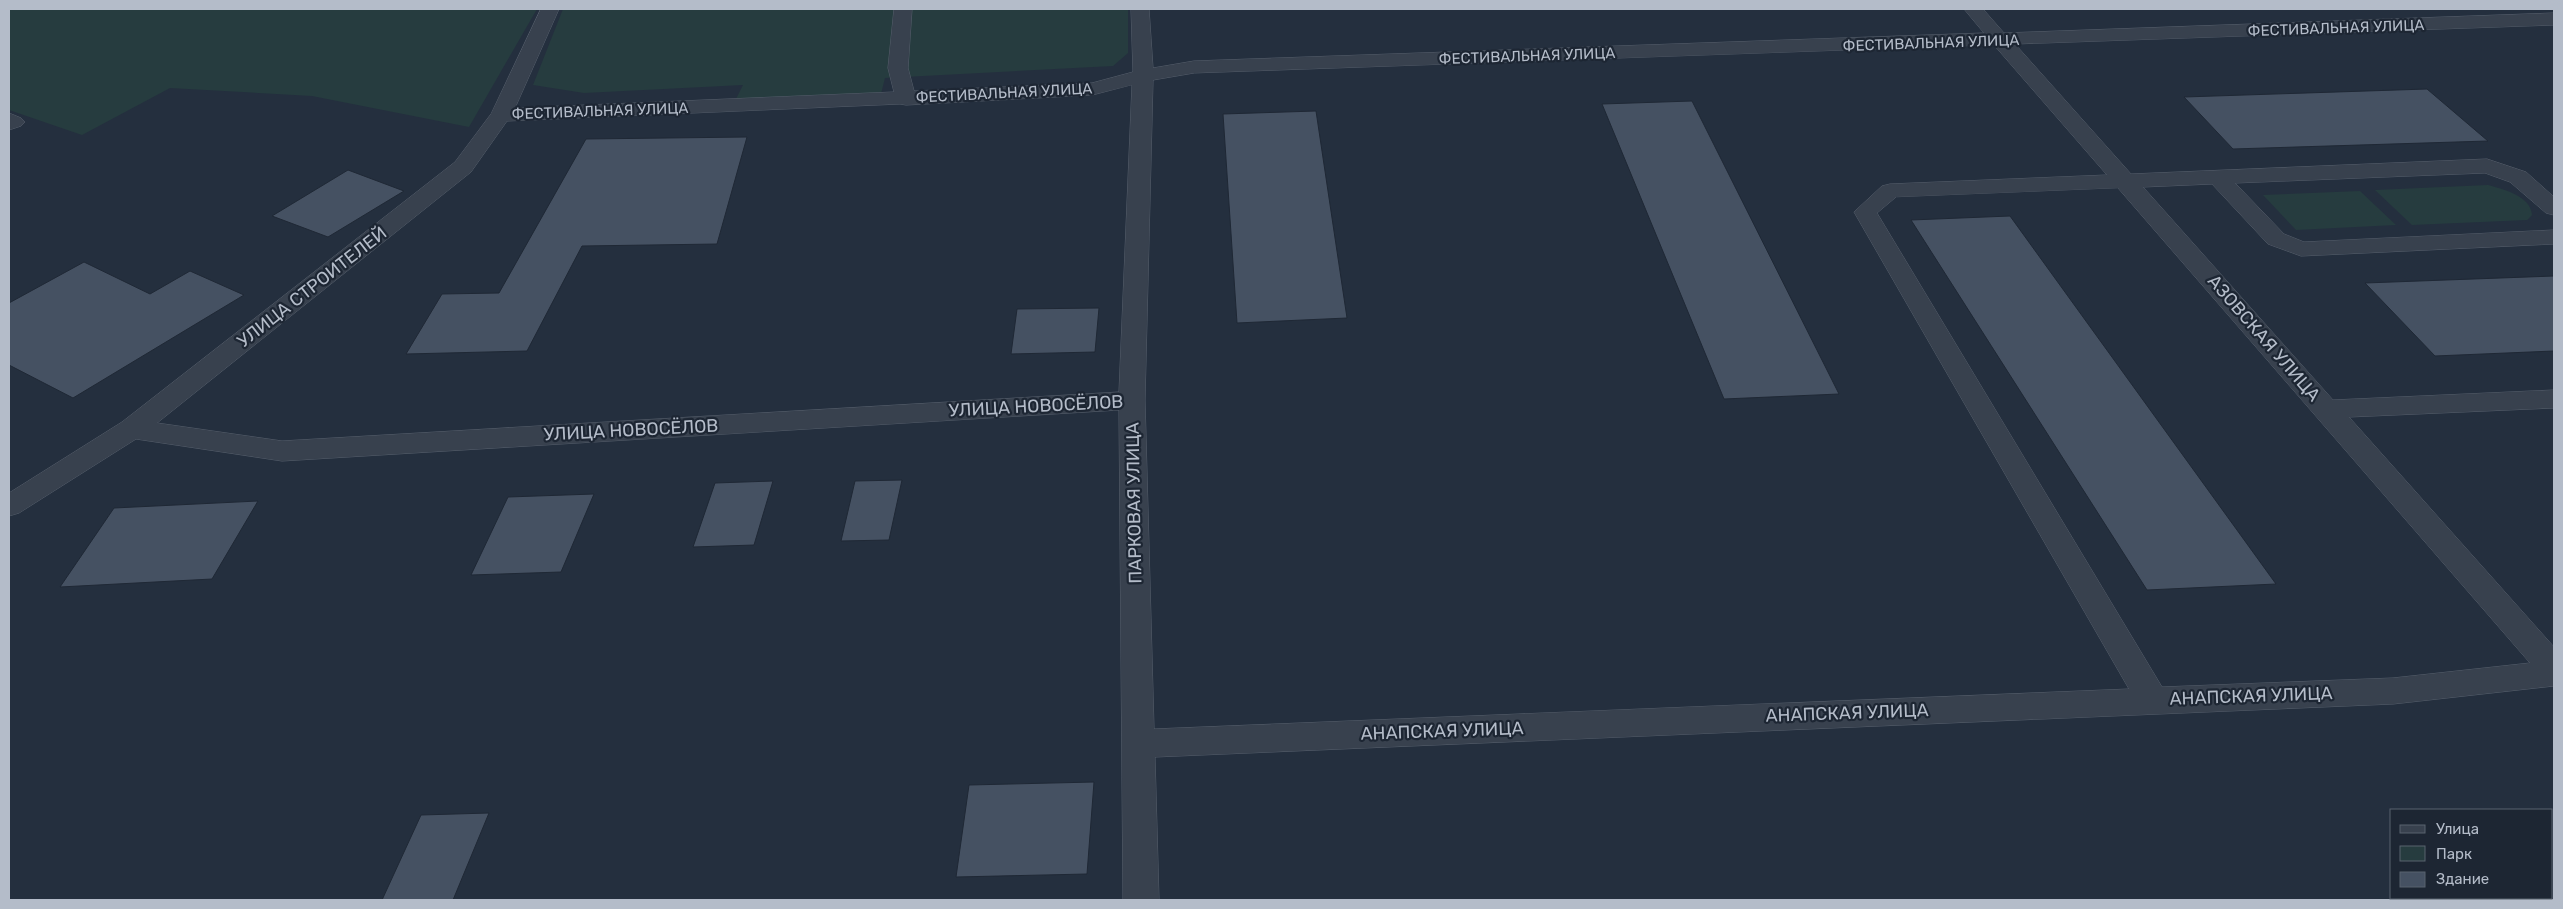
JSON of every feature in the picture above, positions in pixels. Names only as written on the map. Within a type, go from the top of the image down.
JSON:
[{"type":"street","name":"УЛИЦА СТРОИТЕЛЕЙ","points":[[9,506],[132,429],[463,167],[501,116],[550,9]]},
{"type":"street","points":[[902,9],[898,68],[906,98]]},
{"type":"street","name":"ПАРКОВАЯ УЛИЦА","points":[[1140,9],[1142,76],[1132,400],[1141,900]]},
{"type":"street","name":"АЗОВСКАЯ УЛИЦА","points":[[1973,9],[2554,668]]},
{"type":"street","name":"ФЕСТИВАЛЬНАЯ УЛИЦА","points":[[501,116],[1092,89],[1142,76],[1194,67],[2554,20]]},
{"type":"street","points":[[2532,21],[2554,37]]},
{"type":"street","points":[[9,119],[14,122],[9,124]]},
{"type":"street","points":[[2152,700],[1865,212],[1890,192],[2488,166],[2518,177],[2554,208]]},
{"type":"street","points":[[2218,178],[2276,239],[2300,249],[2554,237]]},
{"type":"street","points":[[2326,409],[2554,399]]},
{"type":"street","name":"УЛИЦА НОВОСЁЛОВ","points":[[132,429],[282,451],[1132,400]]},
{"type":"street","name":"АНАПСКАЯ УЛИЦА","points":[[1138,744],[2393,690],[2554,672]]},
{"type":"green space","points":[[9,9],[537,9],[469,127],[312,96],[170,88],[82,135],[9,110]]},
{"type":"green space","points":[[563,9],[1128,9],[1128,53],[1113,66],[885,78],[881,94],[735,101],[743,85],[584,93],[533,85]]},
{"type":"green space","points":[[2488,185],[2508,191],[2522,198],[2530,208],[2532,215],[2527,220],[2412,225],[2375,190]]},
{"type":"green space","points":[[2360,191],[2396,225],[2296,230],[2263,195]]},
{"type":"building","points":[[2427,89],[2488,141],[2233,149],[2184,97]]},
{"type":"building","points":[[1692,101],[1839,394],[1724,399],[1602,104]]},
{"type":"building","points":[[1316,111],[1347,318],[1237,323],[1223,114]]},
{"type":"building","points":[[747,137],[717,244],[582,246],[527,351],[406,354],[442,294],[499,293],[586,139]]},
{"type":"building","points":[[348,170],[404,191],[328,237],[272,216]]},
{"type":"building","points":[[2010,216],[2276,584],[2147,590],[1911,220]]},
{"type":"building","points":[[84,262],[150,294],[190,271],[244,295],[73,398],[9,365],[9,303]]},
{"type":"building","points":[[2554,276],[2554,351],[2435,356],[2365,283]]},
{"type":"building","points":[[1099,308],[1095,352],[1011,354],[1017,309]]},
{"type":"building","points":[[902,480],[889,540],[841,541],[855,481]]},
{"type":"building","points":[[773,481],[754,545],[693,547],[715,483]]},
{"type":"building","points":[[594,494],[561,572],[471,575],[508,497]]},
{"type":"building","points":[[258,501],[212,579],[60,587],[114,508]]},
{"type":"building","points":[[1094,782],[1087,874],[956,877],[969,785]]},
{"type":"building","points":[[489,813],[453,900],[382,900],[421,815]]}]
